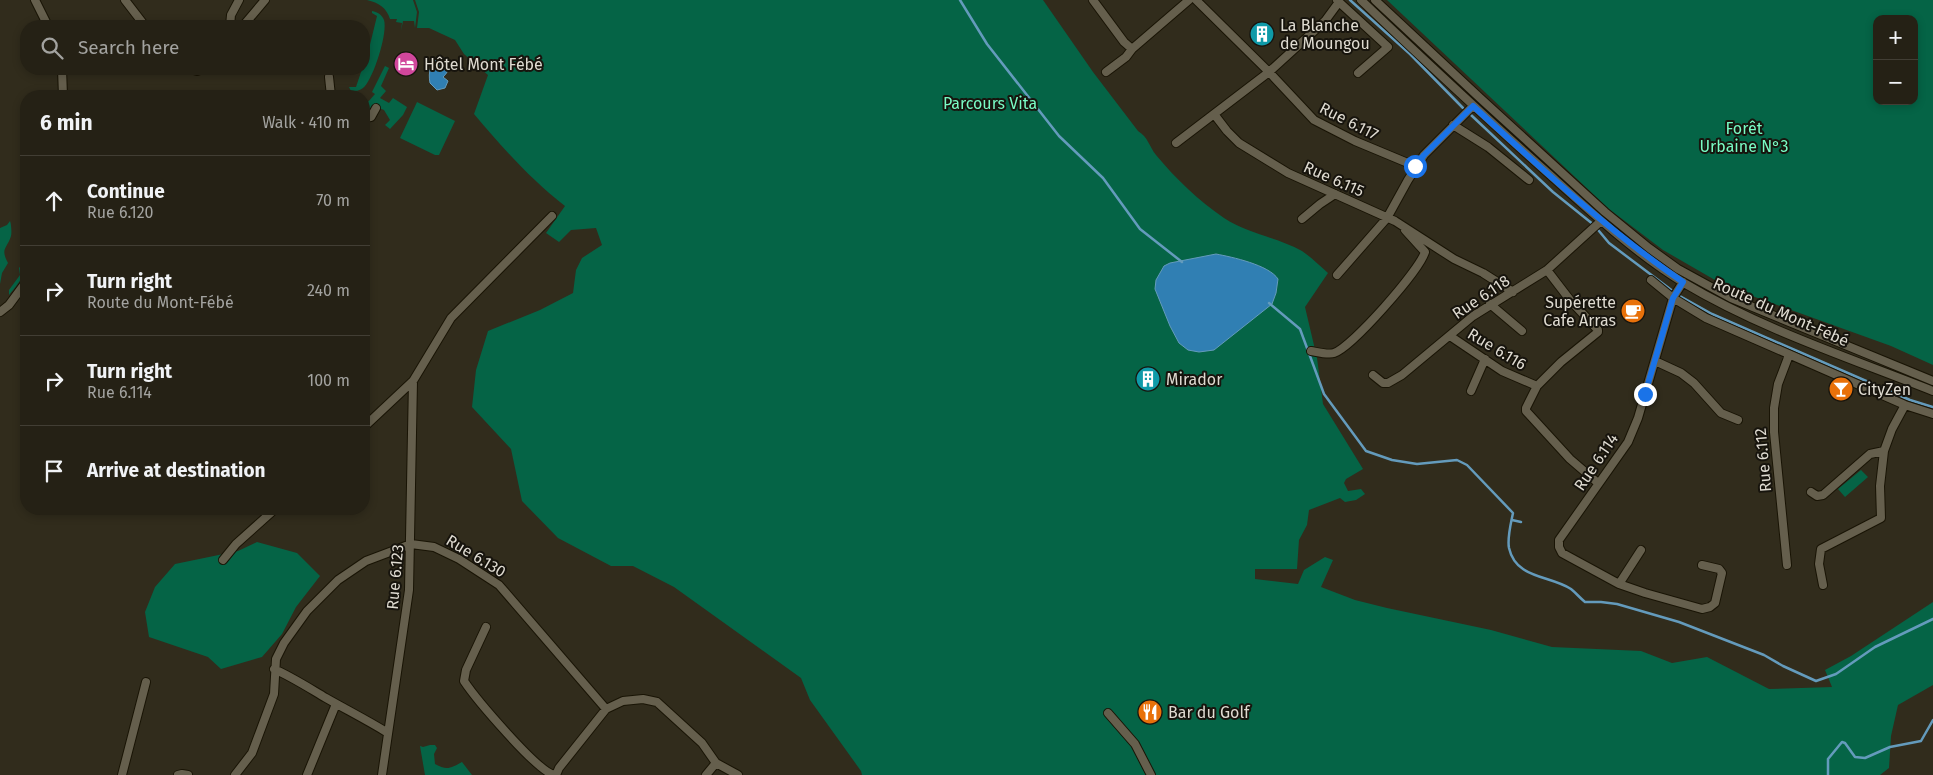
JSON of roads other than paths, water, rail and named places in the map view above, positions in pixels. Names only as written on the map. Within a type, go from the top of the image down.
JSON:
[{"type":"street","points":[[36,0],[45,20]]},
{"type":"street","points":[[125,0],[140,20]]},
{"type":"street","points":[[231,20],[231,15],[239,0]]},
{"type":"street","points":[[248,20],[265,0]]},
{"type":"street","points":[[1093,0],[1124,42],[1132,49]]},
{"type":"street","points":[[1106,72],[1189,0]]},
{"type":"street","name":"Rue 6.117","points":[[1196,0],[1269,72],[1314,120],[1355,141],[1415,166]]},
{"type":"street","name":"Route du Mont-Fébé","points":[[1361,0],[1473,106],[1601,221],[1644,255],[1683,282],[1729,308],[1933,390]]},
{"type":"street","name":"Route du Mont-Fébé","points":[[1375,0],[1516,132],[1606,212],[1649,248],[1678,268],[1731,298],[1933,381]]},
{"type":"street","points":[[1176,143],[1269,72],[1325,21],[1338,1],[1388,47],[1358,73]]},
{"type":"street","points":[[62,75],[63,90]]},
{"type":"street","points":[[329,78],[330,90]]},
{"type":"street","points":[[1337,275],[1388,218],[1415,166],[1473,106]]},
{"type":"street","points":[[370,117],[376,108]]},
{"type":"street","name":"Rue 6.115","points":[[1214,114],[1239,143],[1288,173],[1388,218],[1412,231],[1454,259],[1483,273],[1513,292]]},
{"type":"street","points":[[1453,126],[1488,147],[1529,180]]},
{"type":"street","points":[[1302,220],[1320,204],[1336,194]]},
{"type":"street","points":[[370,421],[413,380],[451,318],[552,216]]},
{"type":"street","name":"Rue 6.118","points":[[1374,375],[1383,383],[1388,383],[1402,375],[1490,304],[1513,292],[1546,270],[1601,221]]},
{"type":"street","points":[[1311,351],[1333,354],[1352,342],[1405,282],[1423,258],[1425,252],[1404,228]]},
{"type":"street","name":"Rue 6.116","points":[[1450,336],[1502,371],[1537,386],[1561,362],[1595,336],[1598,330],[1570,300],[1546,270]]},
{"type":"street","points":[[1651,280],[1673,298],[1706,318],[1905,405],[1933,414]]},
{"type":"street","name":"Rue 6.114","points":[[1619,584],[1562,553],[1559,547],[1559,540],[1628,442],[1638,418],[1673,298],[1683,282]]},
{"type":"street","points":[[0,312],[9,305],[20,290]]},
{"type":"street","points":[[1490,304],[1522,331]]},
{"type":"street","name":"Rue 6.112","points":[[1787,565],[1774,416],[1778,384],[1789,354]]},
{"type":"street","points":[[1471,391],[1485,360]]},
{"type":"street","points":[[1655,361],[1681,373],[1694,383],[1721,413],[1738,420]]},
{"type":"street","name":"Rue 6.123","points":[[382,775],[409,590],[412,544],[413,380]]},
{"type":"street","points":[[1537,386],[1526,411],[1570,459],[1598,483]]},
{"type":"street","points":[[1823,585],[1819,564],[1821,549],[1881,518],[1880,486],[1884,450],[1892,429],[1905,405]]},
{"type":"street","points":[[1811,492],[1817,496],[1823,495],[1870,454],[1884,450]]},
{"type":"street","points":[[223,560],[236,544],[268,515]]},
{"type":"street","points":[[235,775],[252,753],[274,694],[276,659],[284,643],[308,611],[338,580],[366,561],[412,544]]},
{"type":"street","name":"Rue 6.130","points":[[412,544],[434,547],[459,559],[499,585],[606,709]]},
{"type":"street","points":[[1641,550],[1619,584],[1645,593],[1706,608],[1715,603],[1722,573],[1719,569],[1702,565]]},
{"type":"street","points":[[486,627],[466,670],[464,681],[478,700],[540,767],[555,775],[606,709],[622,701],[643,699],[657,702],[702,743],[716,763],[738,775]]},
{"type":"street","points":[[274,669],[286,674],[336,704],[363,716],[388,733]]},
{"type":"street","points":[[122,775],[146,682]]},
{"type":"street","points":[[307,775],[336,704]]},
{"type":"street","points":[[1108,713],[1135,744],[1151,775]]},
{"type":"street","points":[[706,775],[716,763]]},
{"type":"street","points":[[178,775],[188,775]]},
{"type":"water","points":[[441,57],[445,58],[449,66],[443,77],[448,81],[445,88],[437,90],[430,83],[429,75],[434,62]]},
{"type":"water","points":[[1216,254],[1250,262],[1267,270],[1278,279],[1276,293],[1272,304],[1214,350],[1199,352],[1188,350],[1179,343],[1170,326],[1155,289],[1156,280],[1164,266],[1170,263]]},
{"type":"waterway","points":[[960,0],[987,44],[1059,136],[1103,178],[1140,229],[1182,262]]},
{"type":"waterway","points":[[1350,0],[1410,54],[1463,108]]},
{"type":"waterway","points":[[1471,115],[1553,192],[1594,225],[1609,243],[1678,295],[1712,314],[1910,400],[1933,407]]},
{"type":"waterway","points":[[1269,303],[1300,329],[1324,394],[1366,451],[1392,460],[1417,464],[1457,460],[1467,465],[1513,513],[1509,548],[1519,566],[1534,575],[1562,584],[1571,589],[1585,602],[1617,604],[1679,622],[1764,655],[1816,681],[1836,674],[1875,647],[1933,619]]},
{"type":"waterway","points":[[1512,520],[1521,522]]},
{"type":"waterway","points":[[1828,775],[1828,759],[1842,742],[1845,743],[1855,757],[1865,758],[1890,747],[1921,741],[1933,720]]},
{"type":"place","name":"La Blanche de Moungou","points":[[1262,34]]},
{"type":"place","name":"Hôtel Mont Fébé","points":[[406,64]]},
{"type":"place","name":"Supérette Cafe Arras","points":[[1633,311]]},
{"type":"place","name":"Mirador","points":[[1148,379]]},
{"type":"place","name":"CityZen","points":[[1841,389]]},
{"type":"place","name":"Bar du Golf","points":[[1150,712]]},
{"type":"park label","name":"Parcours Vita","points":[[990,103]]},
{"type":"park label","name":"Forêt Urbaine N°3","points":[[1744,137]]}]
